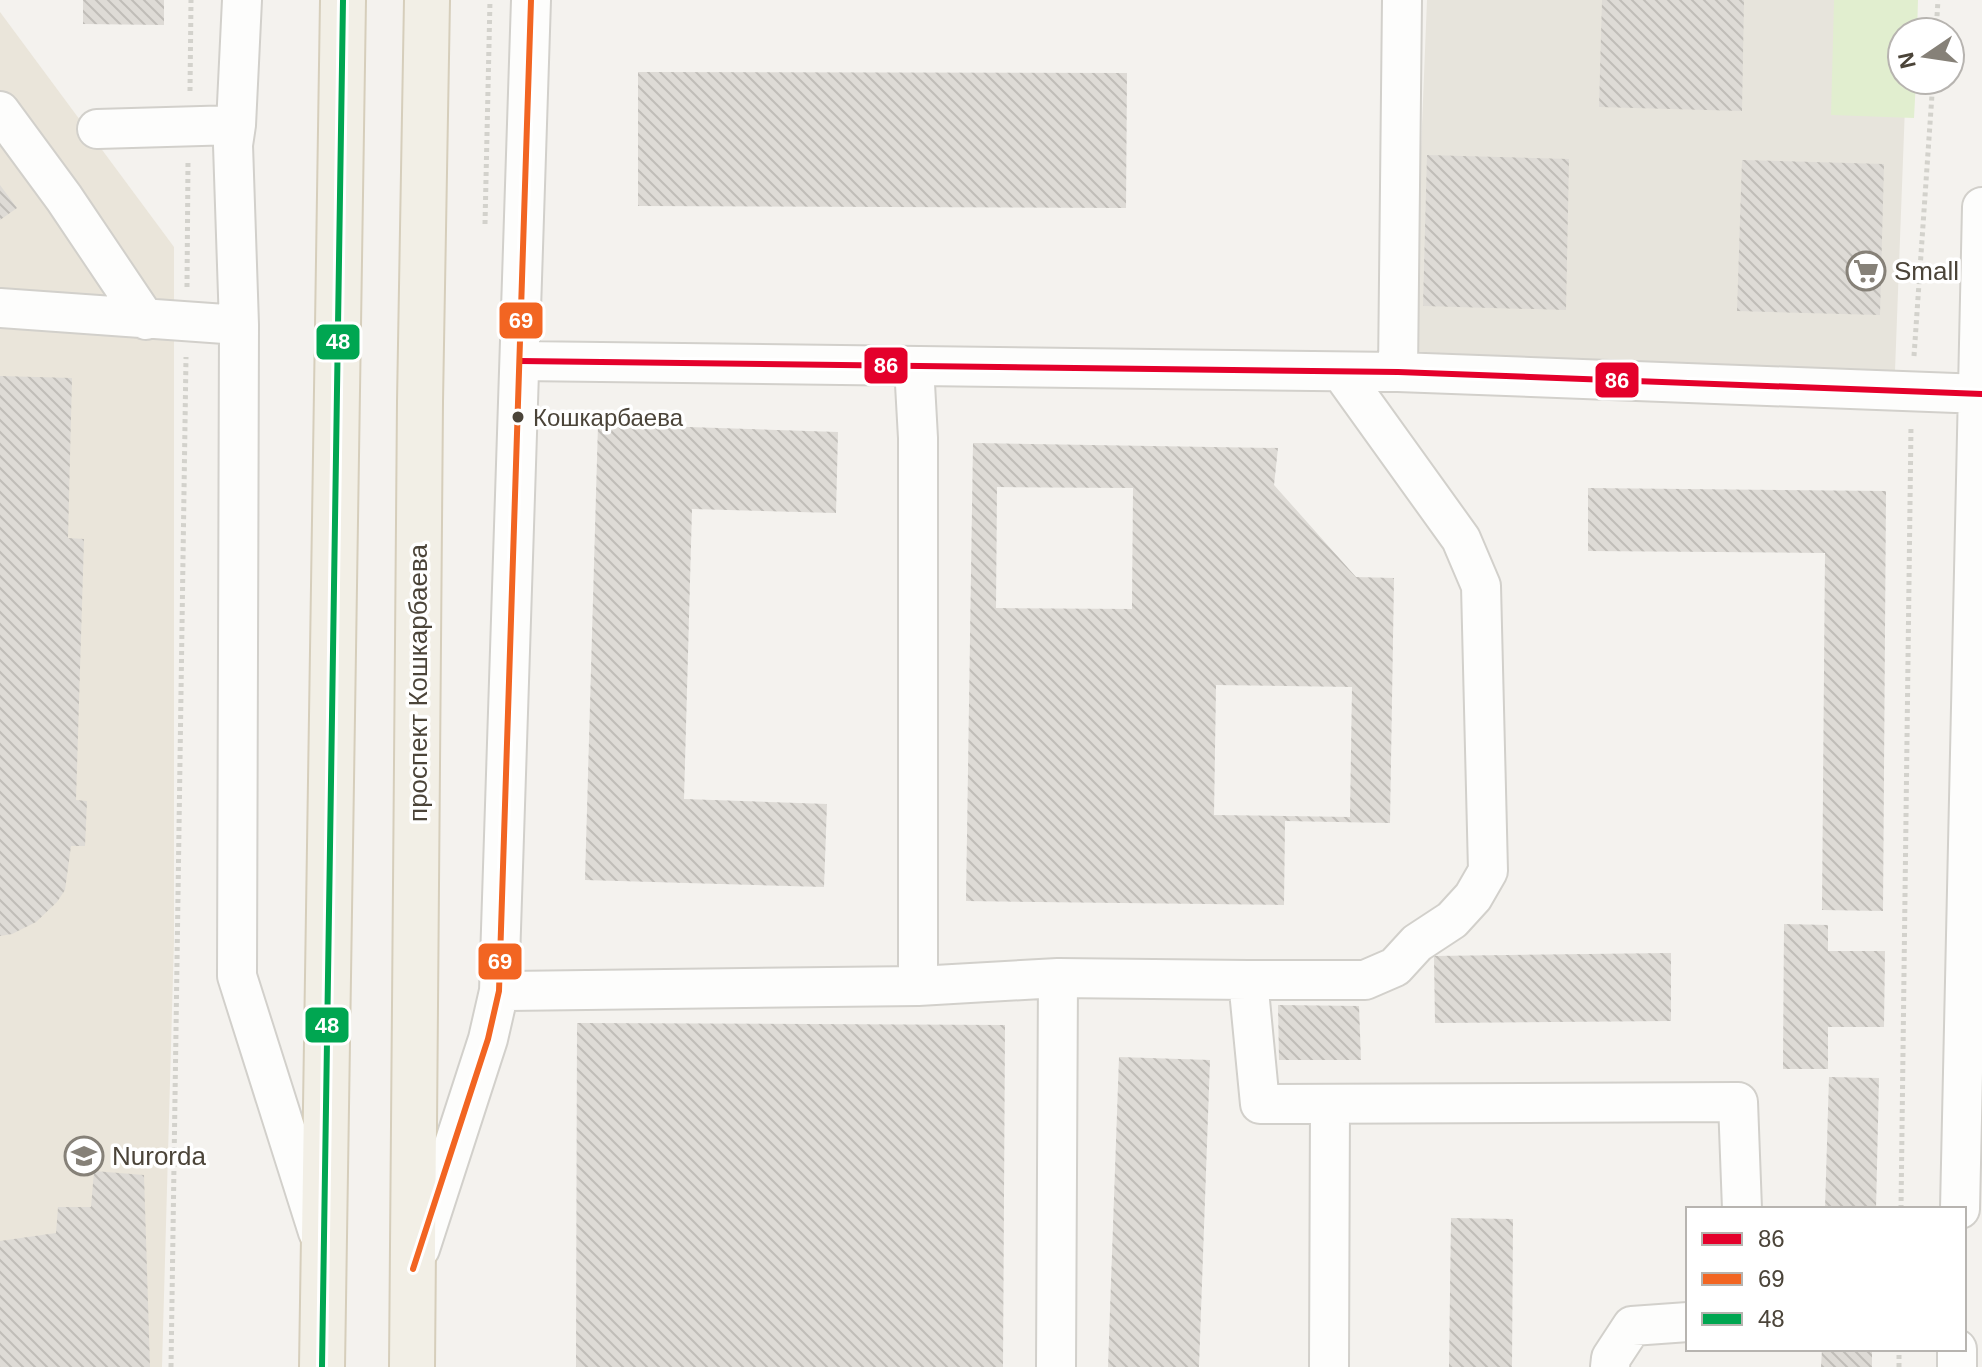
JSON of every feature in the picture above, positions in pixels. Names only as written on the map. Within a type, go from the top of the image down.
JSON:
[{"type":"main road","points":[[322,1367],[343,0]]},
{"type":"main road","name":"проспект Кошкарбаева","points":[[412,1367],[420,402],[427,0]]},
{"type":"street","points":[[242,0],[233,145],[239,325],[237,976],[324,1252]]},
{"type":"street","points":[[413,1269],[488,1039],[499,991],[531,0]]},
{"type":"street","points":[[1398,372],[1402,0]]},
{"type":"street","points":[[0,111],[64,198],[146,320]]},
{"type":"street","points":[[97,129],[236,125]]},
{"type":"street","points":[[1960,1207],[1982,207]]},
{"type":"street","points":[[0,308],[239,325]]},
{"type":"street","points":[[520,361],[1398,372],[1980,394]]},
{"type":"street","points":[[914,366],[918,438],[918,986]]},
{"type":"street","points":[[499,991],[918,986],[1058,978],[1365,980],[1395,967],[1417,943],[1452,920],[1473,897],[1488,871],[1481,586],[1461,539],[1341,372]]},
{"type":"street","points":[[1056,1367],[1058,978]]},
{"type":"street","points":[[1248,980],[1260,1104],[1738,1102],[1742,1207]]},
{"type":"street","points":[[1329,1367],[1330,1104]]},
{"type":"street","points":[[1610,1367],[1611,1358],[1632,1326],[1686,1322]]},
{"type":"path","points":[[171,1367],[191,0]]},
{"type":"path","points":[[1901,1207],[1912,391],[1932,96]]},
{"type":"shaded area","points":[[1427,0],[1909,0],[1906,16],[1886,16],[1886,96],[1905,96],[1895,371],[1413,352]]},
{"type":"shaded area","points":[[0,12],[174,247],[174,940],[162,1367],[0,1367]]},
{"type":"green space","points":[[1834,0],[1918,0],[1918,16],[1886,16],[1886,96],[1915,96],[1914,118],[1831,115]]},
{"type":"building","points":[[83,0],[164,0],[164,25],[83,24]]},
{"type":"building","points":[[1602,0],[1744,0],[1742,111],[1599,107]]},
{"type":"building","points":[[638,72],[1127,73],[1126,208],[638,206]]},
{"type":"building","points":[[1427,155],[1569,159],[1566,310],[1423,306]]},
{"type":"building","points":[[1742,160],[1884,164],[1880,315],[1737,311]]},
{"type":"building","points":[[0,185],[17,208],[0,220]]},
{"type":"building","points":[[0,376],[72,378],[68,538],[84,539],[76,800],[87,801],[85,846],[71,846],[65,890],[36,922],[12,934],[0,936]]},
{"type":"building","points":[[598,424],[838,432],[836,513],[692,509],[684,799],[827,804],[824,887],[585,880]]},
{"type":"building","points":[[973,443],[1278,448],[1274,485],[1356,577],[1394,578],[1390,823],[1285,821],[1284,905],[966,901]],"holes":[[[997,487],[1133,488],[1132,609],[996,608]],[[1216,685],[1352,687],[1350,817],[1214,815]]]},
{"type":"building","points":[[1588,488],[1886,491],[1883,911],[1822,910],[1825,553],[1588,551]]},
{"type":"building","points":[[1784,924],[1828,925],[1828,951],[1885,951],[1884,1027],[1828,1027],[1828,1069],[1783,1069]]},
{"type":"building","points":[[1671,953],[1671,1021],[1435,1023],[1434,956]]},
{"type":"building","points":[[1278,1005],[1359,1006],[1361,1060],[1279,1060]]},
{"type":"building","points":[[577,1023],[1005,1025],[1003,1367],[576,1367]]},
{"type":"building","points":[[1119,1057],[1210,1060],[1199,1367],[1108,1367]]},
{"type":"building","points":[[1829,1077],[1879,1078],[1876,1207],[1825,1207]]},
{"type":"building","points":[[94,1171],[144,1175],[150,1367],[0,1367],[0,1241],[56,1233],[58,1207],[91,1207]]},
{"type":"building","points":[[1451,1218],[1513,1219],[1512,1367],[1449,1367]]},
{"type":"building","points":[[1822,1351],[1872,1351],[1872,1367],[1821,1367]]},
{"type":"transit line","name":"48","points":[[322,1367],[343,0]]},
{"type":"transit line","name":"69","points":[[413,1269],[488,1039],[499,991],[531,0]]},
{"type":"transit line","name":"86","points":[[520,361],[1398,372],[1982,394]]},
{"type":"place","name":"Small","points":[[1866,271]]},
{"type":"place","name":"Кошкарбаева","points":[[518,417]]},
{"type":"place","name":"Nurorda","points":[[84,1156]]}]
